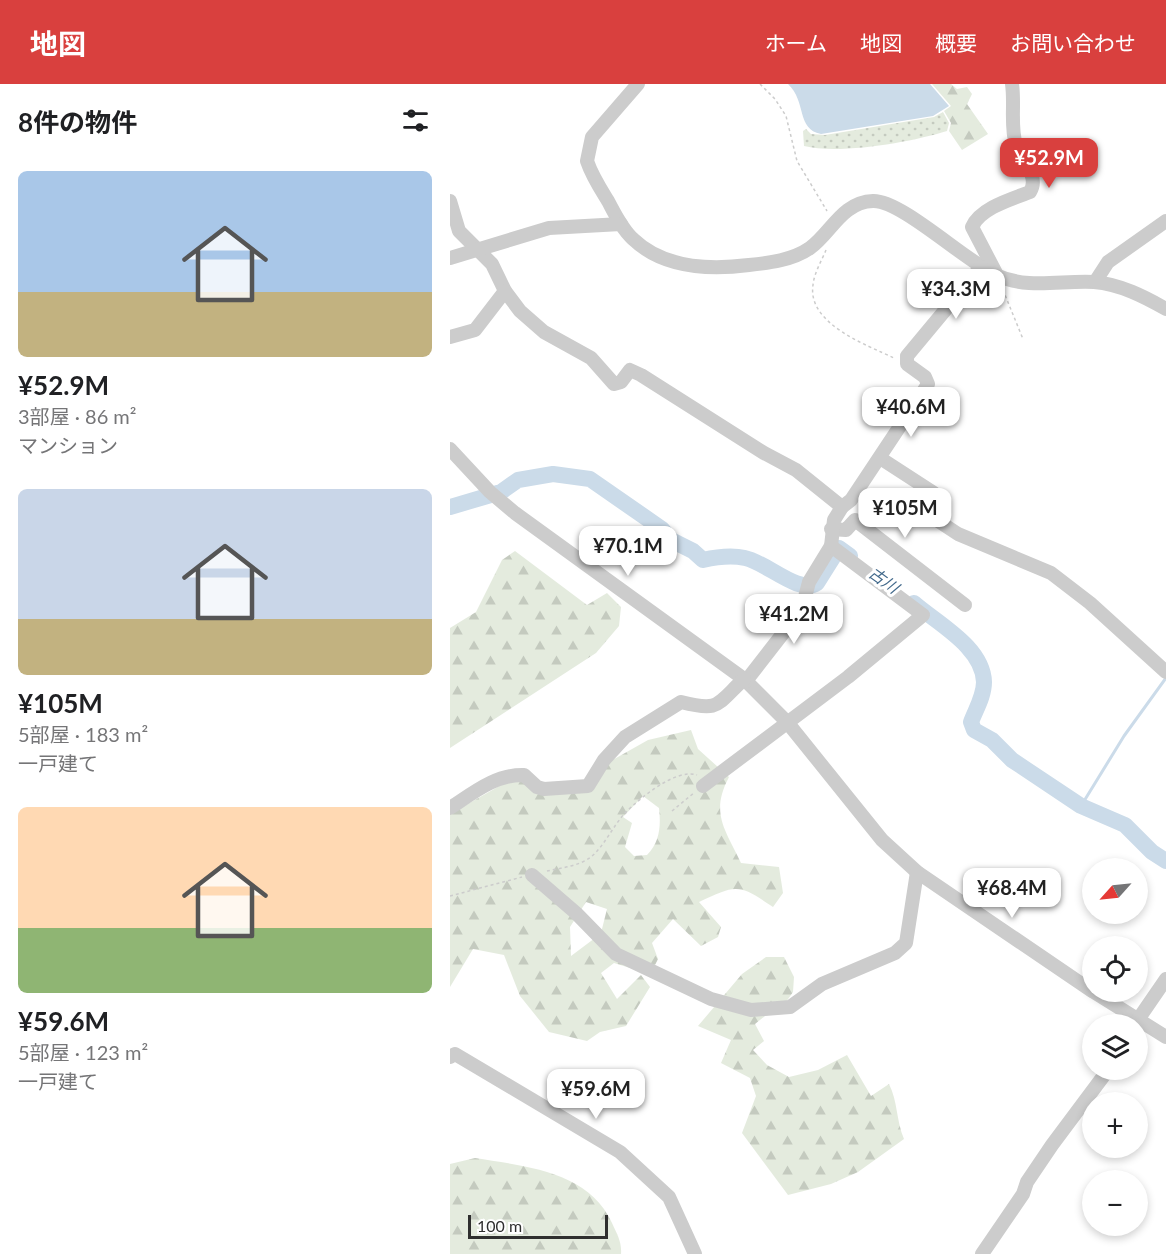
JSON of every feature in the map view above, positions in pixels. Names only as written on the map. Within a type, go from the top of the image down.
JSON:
[{"type":"street","points":[[638,84],[592,137],[587,154],[590,172],[621,224],[633,239],[651,252],[682,264],[708,267],[765,263],[800,254],[811,248],[833,222],[861,203],[871,200],[887,202],[981,267],[997,275],[1030,284],[1095,282],[1147,298],[1166,309]]},
{"type":"street","points":[[997,275],[972,227],[973,223],[989,211],[1030,192],[1034,185],[1033,177],[1014,136],[1012,84]]},
{"type":"street","points":[[450,201],[459,231],[496,269],[505,291],[535,326],[591,357],[614,384],[621,382],[630,370],[641,375],[764,453],[796,470],[842,507]]},
{"type":"street","points":[[1095,282],[1108,262],[1166,221]]},
{"type":"street","points":[[450,258],[549,228],[621,224]]},
{"type":"street","points":[[705,785],[848,677],[923,615],[835,549],[831,529],[842,507],[851,500],[928,384],[925,377],[906,360],[981,267]]},
{"type":"street","points":[[450,337],[475,330],[505,291]]},
{"type":"street","points":[[450,449],[493,494],[745,680],[787,722],[882,840],[917,872],[1082,984]]},
{"type":"street","points":[[880,458],[934,493],[920,509],[958,534],[1051,573],[1090,603],[1166,672]]},
{"type":"street","points":[[831,529],[846,530],[855,520],[965,605]]},
{"type":"street","points":[[450,808],[482,787],[513,775],[524,775],[537,787],[544,789],[588,786],[604,760],[637,728],[681,702],[708,709],[714,707],[745,680],[795,618],[808,586],[835,549]]},
{"type":"street","points":[[532,875],[576,913],[616,954],[711,999],[751,1010],[790,1007],[822,984],[895,953],[906,943],[917,872]]},
{"type":"street","points":[[1142,1014],[1166,979]]},
{"type":"street","points":[[1109,1002],[1126,1014]]},
{"type":"street","points":[[1148,1027],[1166,1036]]},
{"type":"street","points":[[450,1057],[455,1054],[620,1152],[669,1197],[695,1254]]},
{"type":"street","points":[[982,1254],[1052,1145],[1101,1080]]},
{"type":"path","points":[[760,84],[775,99],[786,116],[797,160],[833,222]]},
{"type":"path","points":[[828,245],[813,285],[816,305],[834,327],[895,358],[906,360]]},
{"type":"path","points":[[997,275],[1023,339]]},
{"type":"path","points":[[450,896],[576,865],[591,857],[625,813],[668,780],[688,773],[695,774],[705,785],[672,811]]},
{"type":"green space","points":[[932,84],[951,84],[957,89],[967,87],[972,94],[967,104],[988,134],[962,150],[949,131],[951,123],[944,111],[951,106]]},
{"type":"green space","points":[[943,112],[949,123],[947,131],[932,135],[896,143],[855,148],[804,146],[803,131],[806,129],[811,134],[825,135],[934,117]]},
{"type":"green space","points":[[515,551],[587,605],[607,593],[621,607],[619,626],[596,653],[450,748],[450,628],[476,612],[502,560]]},
{"type":"green space","points":[[691,730],[698,749],[729,777],[723,790],[720,811],[725,830],[741,863],[779,867],[783,893],[773,907],[744,890],[737,889],[721,892],[699,902],[721,927],[718,937],[701,946],[673,919],[652,943],[658,959],[653,969],[634,960],[601,933],[607,909],[586,902],[570,927],[571,956],[595,938],[630,968],[614,963],[601,973],[617,999],[641,975],[650,987],[626,1026],[600,1032],[587,1041],[549,1032],[520,996],[504,955],[473,949],[450,987],[450,814],[510,780],[585,790],[609,762],[648,740]],"holes":[[[643,796],[659,808],[660,827],[655,845],[647,855],[634,856],[625,847],[632,823],[623,817]]]},
{"type":"green space","points":[[766,957],[784,957],[794,977],[793,992],[779,1012],[765,1016],[755,1024],[764,1041],[753,1050],[767,1065],[789,1077],[818,1070],[847,1055],[871,1096],[889,1084],[904,1139],[858,1172],[831,1184],[788,1195],[742,1133],[756,1096],[750,1078],[721,1063],[731,1040],[698,1026],[742,974]]},
{"type":"green space","points":[[475,1158],[534,1168],[571,1182],[588,1192],[602,1206],[612,1223],[620,1242],[621,1254],[450,1254],[450,1164]]},
{"type":"water","points":[[788,84],[930,84],[949,106],[933,116],[821,134],[808,127],[798,99]]},
{"type":"waterway","name":"古川","points":[[450,507],[501,492],[518,480],[553,474],[590,479],[662,529],[671,540],[693,551],[703,560],[724,557],[745,558],[801,585],[810,586],[817,583],[839,548],[850,556]]},
{"type":"waterway","name":"古川","points":[[914,603],[958,637],[968,647],[982,669],[984,687],[971,722],[974,730],[992,740],[1012,760],[1081,806],[1125,825],[1152,852],[1166,861]]},
{"type":"waterway","points":[[1081,806],[1124,736],[1166,678]]}]
